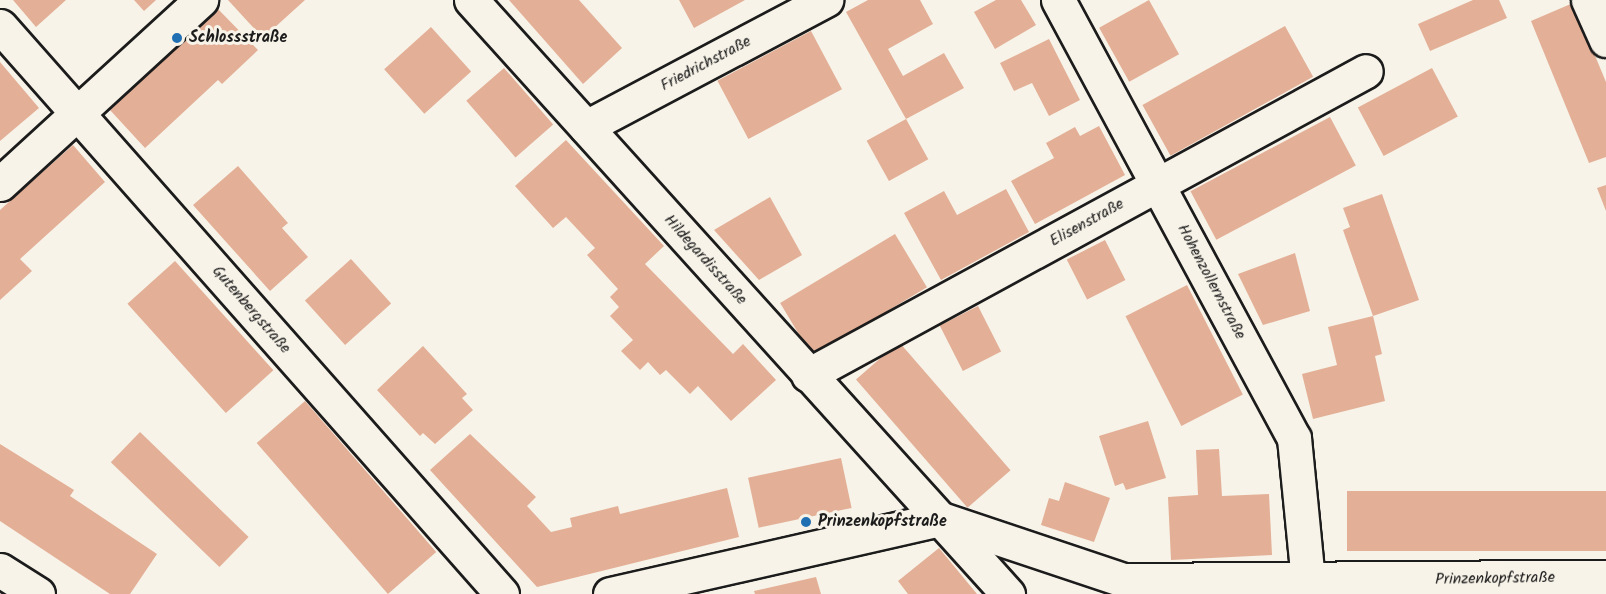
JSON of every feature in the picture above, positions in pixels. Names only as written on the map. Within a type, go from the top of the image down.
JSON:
[{"type":"street","points":[[0,184],[201,0]]},
{"type":"street","name":"Hildegardisstraße","points":[[471,0],[1008,594]]},
{"type":"street","name":"Friedrichstraße","points":[[586,128],[826,0]]},
{"type":"street","name":"Hohenzollernstraße","points":[[1058,0],[1294,438],[1308,581]]},
{"type":"street","points":[[1588,0],[1606,40]]},
{"type":"street","name":"Gutenbergstraße","points":[[0,26],[502,594]]},
{"type":"street","name":"Elisenstraße","points":[[808,375],[1366,71]]},
{"type":"street","points":[[610,594],[941,519]]},
{"type":"street","name":"Prinzenkopfstraße","points":[[941,519],[1123,580],[1308,581],[1606,577]]},
{"type":"street","points":[[0,570],[38,594]]},
{"type":"building","points":[[13,0],[66,0],[36,27]]},
{"type":"building","points":[[134,0],[156,0],[144,11]]},
{"type":"building","points":[[228,0],[305,0],[263,38]]},
{"type":"building","points":[[509,0],[579,0],[622,48],[583,84]]},
{"type":"building","points":[[679,0],[745,0],[694,28]]},
{"type":"building","points":[[868,0],[920,0],[933,24],[888,49],[903,76],[944,53],[964,88],[906,119],[846,12]]},
{"type":"building","points":[[996,0],[1021,0],[1036,25],[995,49],[974,12]]},
{"type":"building","points":[[1149,0],[1179,54],[1129,82],[1099,28]]},
{"type":"building","points":[[1473,0],[1499,0],[1507,18],[1430,51],[1418,24]]},
{"type":"building","points":[[1573,3],[1606,82],[1606,157],[1589,163],[1531,21]]},
{"type":"building","points":[[218,9],[258,50],[222,84],[218,80],[145,148],[110,110]]},
{"type":"building","points":[[1285,26],[1313,77],[1171,156],[1142,105]]},
{"type":"building","points":[[431,27],[471,72],[424,114],[384,69]]},
{"type":"building","points":[[811,31],[842,89],[748,139],[717,81]]},
{"type":"building","points":[[1049,39],[1080,100],[1049,116],[1032,83],[1014,91],[1000,63]]},
{"type":"building","points":[[0,62],[39,108],[0,141]]},
{"type":"building","points":[[504,68],[553,125],[515,157],[466,101]]},
{"type":"building","points":[[1432,68],[1458,117],[1384,156],[1358,107]]},
{"type":"building","points":[[1330,117],[1356,166],[1216,240],[1190,191]]},
{"type":"building","points":[[906,119],[928,159],[889,181],[867,141]]},
{"type":"building","points":[[1099,126],[1125,175],[1035,224],[1011,181],[1054,158],[1046,143],[1075,127],[1080,136]]},
{"type":"building","points":[[566,140],[664,246],[645,264],[733,354],[743,344],[776,380],[731,421],[698,386],[690,394],[666,370],[660,375],[648,362],[640,370],[621,351],[633,340],[610,316],[619,307],[610,297],[618,289],[587,255],[595,248],[566,217],[553,228],[515,186]]},
{"type":"building","points":[[73,145],[105,182],[20,259],[32,271],[0,300],[0,210]]},
{"type":"building","points":[[238,166],[288,223],[282,228],[308,257],[270,291],[193,205]]},
{"type":"building","points":[[1606,185],[1606,211],[1597,188]]},
{"type":"building","points":[[1006,189],[1029,232],[941,280],[904,213],[944,191],[957,215]]},
{"type":"building","points":[[1382,194],[1419,300],[1373,316],[1343,230],[1350,227],[1343,208]]},
{"type":"building","points":[[770,197],[802,255],[759,280],[714,230]]},
{"type":"building","points":[[895,234],[927,287],[812,356],[780,303]]},
{"type":"building","points":[[1105,240],[1125,280],[1087,300],[1067,260]]},
{"type":"building","points":[[1295,253],[1310,311],[1263,325],[1238,274]]},
{"type":"building","points":[[351,259],[391,304],[345,345],[305,300]]},
{"type":"building","points":[[175,261],[273,370],[226,413],[127,304]]},
{"type":"building","points":[[1187,285],[1243,395],[1181,426],[1126,316]]},
{"type":"building","points":[[978,306],[1001,351],[963,371],[940,326]]},
{"type":"building","points":[[1373,316],[1382,354],[1375,356],[1385,401],[1313,419],[1302,374],[1337,365],[1328,327]]},
{"type":"building","points":[[899,342],[1011,470],[968,508],[856,379]]},
{"type":"building","points":[[423,346],[467,394],[462,398],[473,410],[435,444],[423,433],[420,436],[377,390]]},
{"type":"building","points":[[305,401],[436,552],[388,594],[257,443]]},
{"type":"building","points":[[1148,421],[1166,478],[1126,490],[1123,483],[1115,486],[1099,436]]},
{"type":"building","points":[[140,432],[249,537],[219,567],[111,462]]},
{"type":"building","points":[[470,434],[536,497],[527,506],[551,532],[572,527],[570,518],[618,506],[620,514],[727,488],[739,537],[537,587],[430,470]]},
{"type":"building","points":[[0,444],[74,490],[70,496],[157,554],[130,594],[110,594],[0,521]]},
{"type":"building","points":[[1219,449],[1222,496],[1269,494],[1272,555],[1171,560],[1168,497],[1198,495],[1196,450]]},
{"type":"building","points":[[841,458],[852,508],[759,528],[748,478]]},
{"type":"building","points":[[1065,482],[1110,498],[1094,542],[1041,525],[1049,498],[1059,501]]},
{"type":"building","points":[[1347,491],[1606,491],[1606,551],[1347,551]]},
{"type":"building","points":[[939,548],[977,594],[908,594],[898,581]]},
{"type":"building","points":[[816,577],[821,594],[755,594],[754,591]]},
{"type":"place","name":"Schlossstraße","points":[[177,38]]},
{"type":"place","name":"Prinzenkopfstraße","points":[[806,522]]}]
